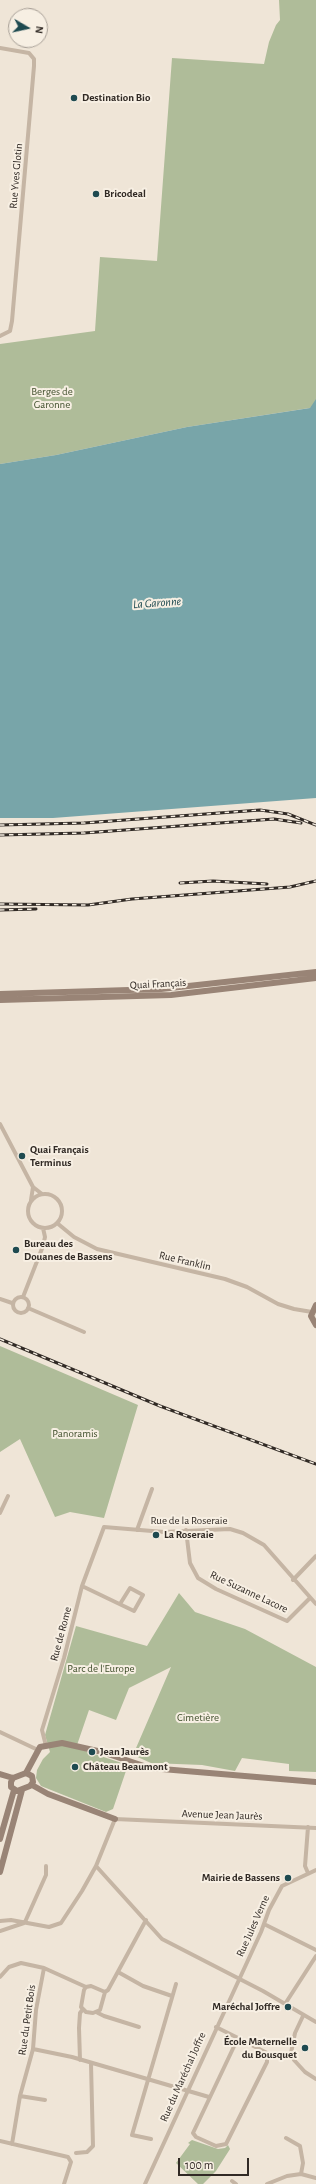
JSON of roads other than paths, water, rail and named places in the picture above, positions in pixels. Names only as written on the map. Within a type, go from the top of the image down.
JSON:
[{"type":"street","name":"Rue Yves Glotin","points":[[0,48],[29,53],[34,59],[12,321],[10,331],[0,336]]},
{"type":"street","name":"Quai Français","points":[[0,994],[160,989],[316,972]]},
{"type":"street","name":"Quai Français","points":[[0,1000],[171,995],[316,978]]},
{"type":"street","points":[[0,1124],[33,1187],[42,1194],[53,1195],[60,1203],[62,1213],[57,1223],[43,1228],[33,1223],[30,1218],[28,1207],[31,1200],[33,1187]]},
{"type":"street","points":[[31,1200],[42,1194]]},
{"type":"street","name":"Rue Franklin","points":[[57,1223],[74,1237],[98,1249],[225,1279],[247,1287],[278,1304],[294,1309],[312,1312]]},
{"type":"street","points":[[22,1297],[43,1246],[45,1237],[43,1228]]},
{"type":"street","points":[[12,1303],[17,1297],[22,1297],[27,1300],[28,1308]]},
{"type":"street","points":[[0,1299],[12,1303]]},
{"type":"street","points":[[12,1303],[16,1312],[24,1312],[28,1308]]},
{"type":"street","points":[[316,1305],[312,1312],[312,1320],[316,1325]]},
{"type":"street","points":[[28,1308],[84,1332]]},
{"type":"street","points":[[137,1530],[152,1489]]},
{"type":"street","points":[[0,1513],[8,1496]]},
{"type":"street","name":"Rue de la Roseraie","points":[[104,1527],[164,1532],[230,1529],[264,1545],[293,1580],[316,1604]]},
{"type":"street","name":"Rue de Rome","points":[[46,1746],[42,1730],[64,1658],[82,1586],[104,1527]]},
{"type":"street","name":"Rue Suzanne Lacore","points":[[186,1530],[190,1563],[198,1578],[216,1589],[287,1621],[310,1598]]},
{"type":"street","points":[[293,1580],[316,1556]]},
{"type":"street","points":[[82,1586],[134,1611],[143,1595],[130,1588],[120,1604]]},
{"type":"street","points":[[0,1732],[38,1750]]},
{"type":"street","points":[[0,1921],[11,1920],[49,1927],[61,1923],[96,1866],[115,1819],[48,1794],[32,1785],[29,1774],[38,1750],[46,1746],[53,1743],[68,1744],[150,1768],[316,1782]]},
{"type":"street","points":[[0,1839],[12,1784],[29,1774],[46,1746]]},
{"type":"street","points":[[0,1774],[12,1784]]},
{"type":"street","points":[[0,1778],[22,1790]]},
{"type":"street","points":[[0,1872],[22,1790],[32,1785]]},
{"type":"street","name":"Avenue Jean Jaurès","points":[[115,1819],[127,1821],[316,1828]]},
{"type":"street","points":[[308,1827],[305,1866],[308,1873],[316,1870]]},
{"type":"street","points":[[0,1931],[25,1922],[46,1875],[46,1866]]},
{"type":"street","points":[[96,1866],[162,1939],[316,2022]]},
{"type":"street","name":"Rue Jules Verne","points":[[238,1979],[269,1910],[282,1886],[286,1882],[308,1873]]},
{"type":"street","points":[[98,2013],[105,1997],[105,1992],[118,1972],[146,1920]]},
{"type":"street","points":[[264,1924],[316,1950]]},
{"type":"street","points":[[285,2004],[316,1956]]},
{"type":"street","points":[[0,1977],[15,1964],[44,1968],[86,1987],[91,1986],[105,1992]]},
{"type":"street","name":"Rue du Petit Bois","points":[[12,2144],[20,2096],[33,2049],[36,2010],[44,1968]]},
{"type":"street","points":[[118,1972],[143,1986],[172,1996]]},
{"type":"street","name":"Rue du Maréchal Joffre","points":[[145,2184],[238,1979]]},
{"type":"street","points":[[151,2139],[132,2135],[176,1984]]},
{"type":"street","points":[[80,2060],[80,2013],[86,1987]]},
{"type":"street","points":[[82,2009],[86,2012],[98,2013],[139,2027]]},
{"type":"street","points":[[303,2016],[295,2033],[291,2053],[294,2060],[305,2072],[316,2079]]},
{"type":"street","points":[[216,2027],[238,2038],[267,2053],[267,2062],[226,2144],[216,2146],[196,2137],[194,2134],[209,2097],[238,2038]]},
{"type":"street","points":[[33,2049],[80,2060],[209,2097]]},
{"type":"street","points":[[76,2153],[87,2152],[93,2146],[91,2064]]},
{"type":"street","points":[[20,2096],[45,2100]]},
{"type":"street","points":[[286,2138],[300,2146],[303,2163],[301,2174]]},
{"type":"street","points":[[0,2141],[63,2155],[71,2159],[64,2184]]},
{"type":"street","points":[[267,2184],[283,2178],[301,2174],[316,2178]]},
{"type":"street","points":[[232,2181],[236,2184]]},
{"type":"water","name":"La Garonne","points":[[316,399],[316,798],[53,818],[0,818],[0,464],[56,455],[187,427],[310,408]]},
{"type":"railway","points":[[0,825],[84,823],[260,810],[288,814],[316,825]]},
{"type":"railway","points":[[0,835],[84,833],[274,819],[301,823]]},
{"type":"railway","points":[[180,883],[213,881],[267,884]]},
{"type":"railway","points":[[0,904],[88,905],[132,899],[290,887],[316,881]]},
{"type":"railway","points":[[0,910],[36,909]]},
{"type":"railway","points":[[0,1339],[160,1406],[316,1464]]},
{"type":"place","name":"Destination Bio","points":[[74,98]]},
{"type":"place","name":"Bricodeal","points":[[96,194]]},
{"type":"place","name":"Quai Français Terminus","points":[[22,1156]]},
{"type":"place","name":"Bureau des Douanes de Bassens","points":[[16,1250]]},
{"type":"place","name":"La Roseraie","points":[[156,1535]]},
{"type":"place","name":"Jean Jaurès","points":[[92,1752]]},
{"type":"place","name":"Château Beaumont","points":[[75,1767]]},
{"type":"place","name":"Mairie de Bassens","points":[[288,1878]]},
{"type":"place","name":"Maréchal Joffre","points":[[288,2007]]},
{"type":"place","name":"École Maternelle du Bousquet","points":[[305,2048]]},
{"type":"park label","name":"Berges de Garonne","points":[[52,398]]},
{"type":"park label","name":"Panoramis","points":[[75,1434]]},
{"type":"park label","name":"Parc de l'Europe","points":[[101,1669]]},
{"type":"park label","name":"Cimetière","points":[[198,1718]]}]
